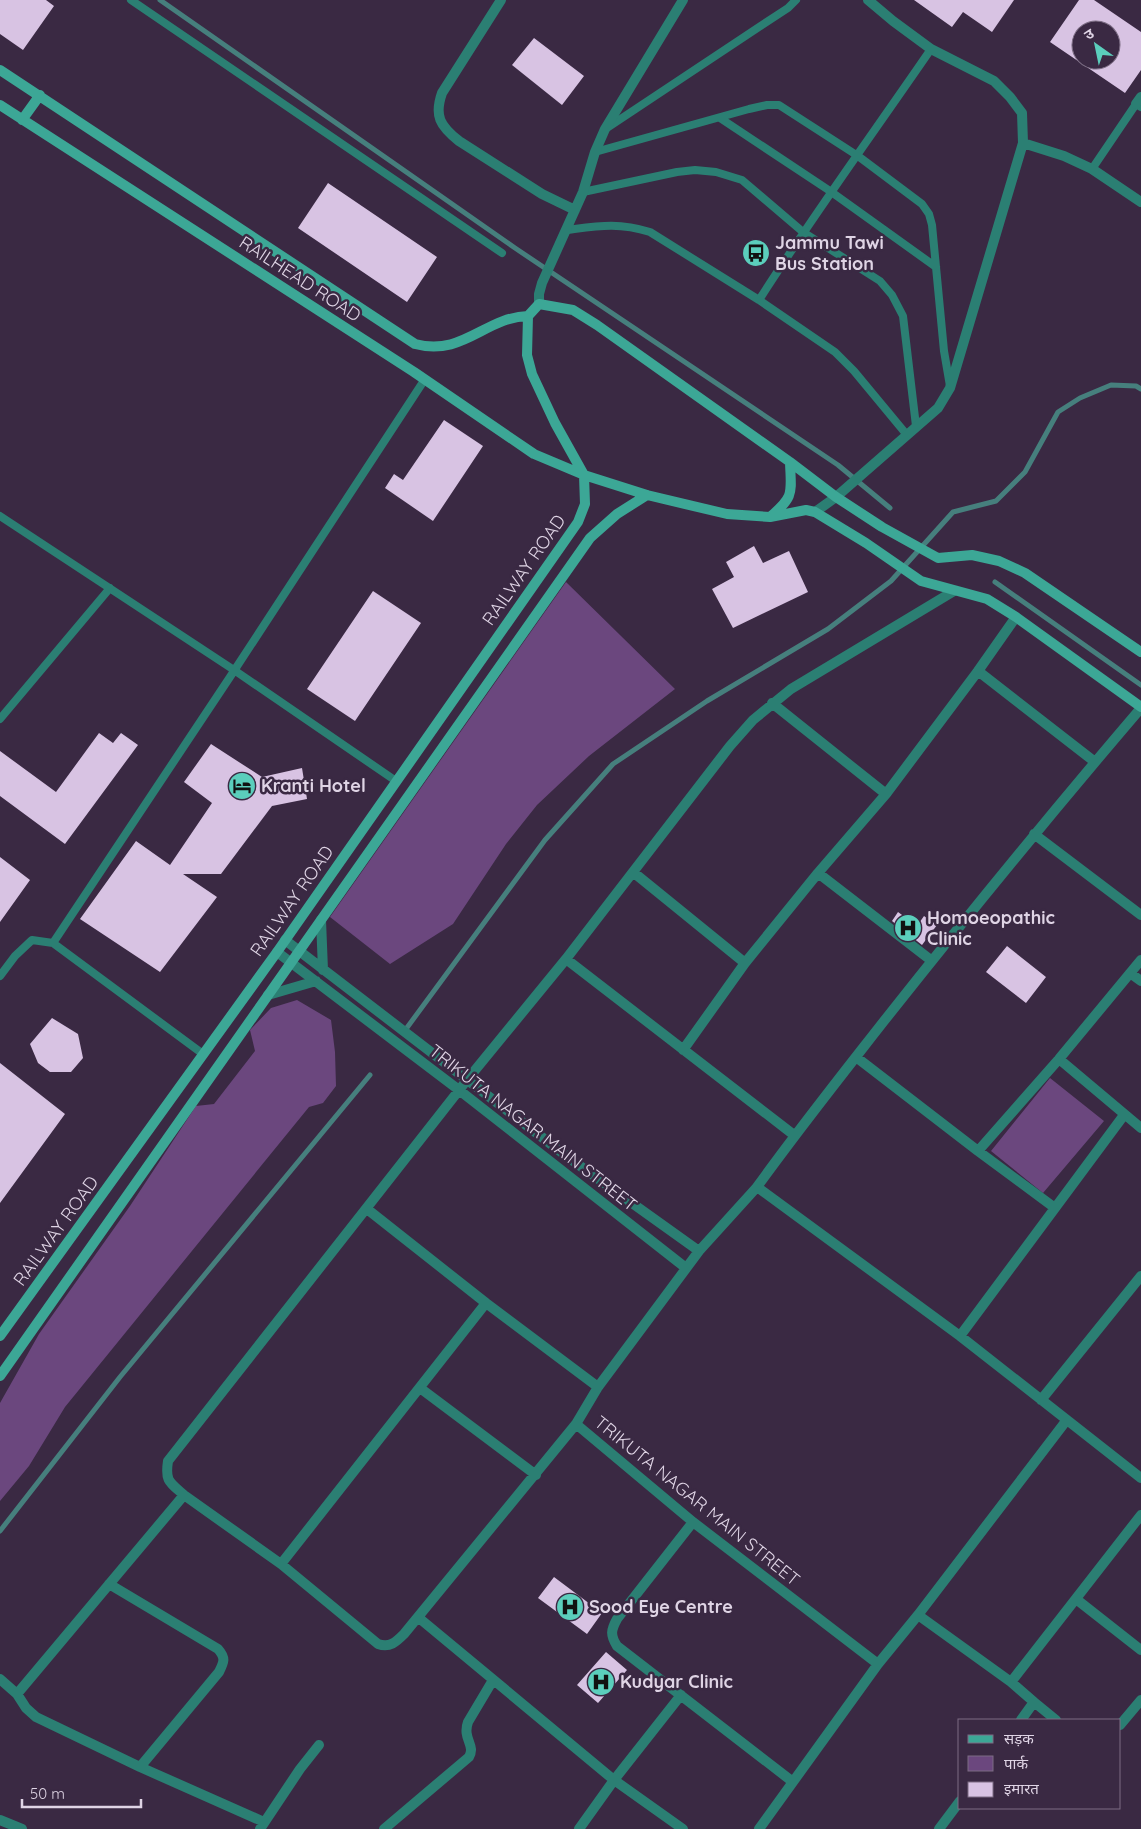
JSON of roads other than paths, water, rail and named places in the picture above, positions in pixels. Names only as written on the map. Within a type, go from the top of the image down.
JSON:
[{"type":"main road","name":"RAILHEAD ROAD","points":[[0,70],[415,344],[428,348],[442,348],[464,341],[514,316],[528,316]]},
{"type":"main road","points":[[22,120],[40,95]]},
{"type":"main road","name":"RAILHEAD ROAD","points":[[0,107],[425,379],[534,454],[584,475],[647,495],[727,514],[770,517],[806,510],[815,512]]},
{"type":"main road","points":[[584,475],[555,423],[532,374],[527,355],[528,316],[539,304],[573,310],[597,324],[836,497],[882,527],[938,558],[972,555],[1009,565],[1025,573],[1141,652]]},
{"type":"main road","points":[[770,517],[786,503],[791,490],[790,462]]},
{"type":"main road","name":"RAILWAY ROAD","points":[[0,1336],[277,952],[578,522],[585,504],[584,475]]},
{"type":"main road","points":[[0,1376],[590,538],[617,514],[647,495]]},
{"type":"main road","points":[[815,512],[866,543],[921,581],[986,599],[1016,617],[1141,707]]},
{"type":"main road","points":[[511,618],[526,629]]},
{"type":"street","points":[[501,0],[442,93],[438,105],[439,120],[450,134],[459,141],[542,194],[575,210]]},
{"type":"street","points":[[539,304],[542,283],[583,192],[595,152],[605,129],[683,0]]},
{"type":"street","points":[[815,512],[836,497],[938,408],[950,388],[1022,143],[1022,113],[1010,97],[994,81],[931,48],[893,21],[868,0]]},
{"type":"street","points":[[1022,143],[1064,156],[1092,169],[1141,202]]},
{"type":"street","points":[[576,1424],[419,1618],[394,1644],[386,1646],[378,1644],[281,1564],[184,1494],[170,1483],[166,1474],[168,1461],[459,1090],[566,959],[730,746],[753,720],[791,689],[954,591]]},
{"type":"street","points":[[683,1050],[745,963],[818,873],[886,794],[1016,617]]},
{"type":"street","points":[[978,671],[1095,762]]},
{"type":"street","points":[[772,703],[886,794]]},
{"type":"street","points":[[686,1268],[757,1187],[794,1135],[932,961],[1034,834],[1141,707]]},
{"type":"street","points":[[1034,834],[1141,915]]},
{"type":"street","points":[[633,872],[745,963]]},
{"type":"street","points":[[818,873],[932,961]]},
{"type":"street","points":[[321,920],[323,970]]},
{"type":"street","points":[[285,940],[569,1158],[699,1251]]},
{"type":"street","name":"TRIKUTA NAGAR MAIN STREET","points":[[277,952],[459,1090],[686,1268],[598,1387],[576,1424],[693,1522],[878,1664]]},
{"type":"street","points":[[566,959],[794,1135]]},
{"type":"street","points":[[978,1151],[1059,1059],[1141,960]]},
{"type":"street","points":[[1130,973],[1141,981]]},
{"type":"street","points":[[268,995],[316,981]]},
{"type":"street","points":[[856,1056],[978,1151],[1056,1208]]},
{"type":"street","points":[[1059,1059],[1141,1128]]},
{"type":"street","points":[[960,1336],[1124,1115]]},
{"type":"street","points":[[757,1187],[960,1336],[1141,1478]]},
{"type":"street","points":[[367,1209],[486,1303],[598,1387]]},
{"type":"street","points":[[1041,1400],[1141,1276]]},
{"type":"street","points":[[281,1564],[486,1303]]},
{"type":"street","points":[[420,1388],[536,1474]]},
{"type":"street","points":[[760,1829],[878,1664],[918,1615],[1066,1421]]},
{"type":"street","points":[[18,1694],[184,1494]]},
{"type":"street","points":[[1011,1682],[1141,1514]]},
{"type":"street","points":[[693,1522],[617,1618],[612,1628],[611,1636],[617,1646],[794,1782]]},
{"type":"street","points":[[109,1584],[218,1648],[224,1655],[224,1662],[218,1672],[140,1767]]},
{"type":"street","points":[[1076,1600],[1141,1650]]},
{"type":"street","points":[[918,1615],[1011,1682],[1055,1719]]},
{"type":"street","points":[[419,1618],[614,1780],[683,1829]]},
{"type":"street","points":[[0,1679],[18,1694],[26,1708],[36,1717],[262,1826],[319,1745]]},
{"type":"street","points":[[384,1829],[469,1757],[472,1752],[466,1734],[468,1722],[493,1680]]},
{"type":"street","points":[[579,1829],[614,1780],[681,1696]]},
{"type":"street","points":[[1121,1725],[1141,1700]]},
{"type":"street","points":[[1022,1719],[1034,1702]]},
{"type":"street","points":[[939,1829],[958,1804]]},
{"type":"street","points":[[0,1820],[22,1829]]},
{"type":"lane","points":[[131,0],[502,253]]},
{"type":"lane","points":[[605,129],[760,27],[788,8],[796,0]]},
{"type":"lane","points":[[759,300],[830,192],[858,156],[931,48]]},
{"type":"lane","points":[[1092,169],[1139,103]]},
{"type":"lane","points":[[595,152],[767,105],[779,105],[858,156],[922,204],[929,214],[932,225],[944,351],[950,388]]},
{"type":"lane","points":[[720,118],[830,192],[936,267]]},
{"type":"lane","points":[[583,192],[694,170],[716,172],[742,180],[803,232],[880,281],[892,295],[902,316],[916,426]]},
{"type":"lane","points":[[564,234],[613,224],[633,226],[650,232],[759,300],[835,352],[854,371],[907,435]]},
{"type":"lane","points":[[53,943],[425,379]]},
{"type":"lane","points":[[0,516],[234,670],[396,781]]},
{"type":"lane","points":[[0,719],[110,588]]},
{"type":"lane","points":[[0,976],[15,956],[32,940],[53,943],[203,1054]]},
{"type":"waterway","points":[[160,0],[515,248],[838,465],[890,508]]},
{"type":"waterway","points":[[406,1029],[545,840],[613,764],[707,701],[828,629],[891,581],[953,512],[996,501],[1025,472],[1058,412],[1080,398],[1111,385],[1136,386],[1141,389]]},
{"type":"waterway","points":[[995,582],[1141,685]]},
{"type":"waterway","points":[[0,1531],[120,1377],[370,1075]]},
{"type":"place","name":"Jammu Tawi Bus Station","points":[[756,253]]},
{"type":"place","name":"Kranti Hotel","points":[[242,786]]},
{"type":"place","name":"Homoeopathic Clinic","points":[[908,928]]},
{"type":"place","name":"Sood Eye Centre","points":[[570,1607]]},
{"type":"place","name":"Kudyar Clinic","points":[[601,1682]]}]
